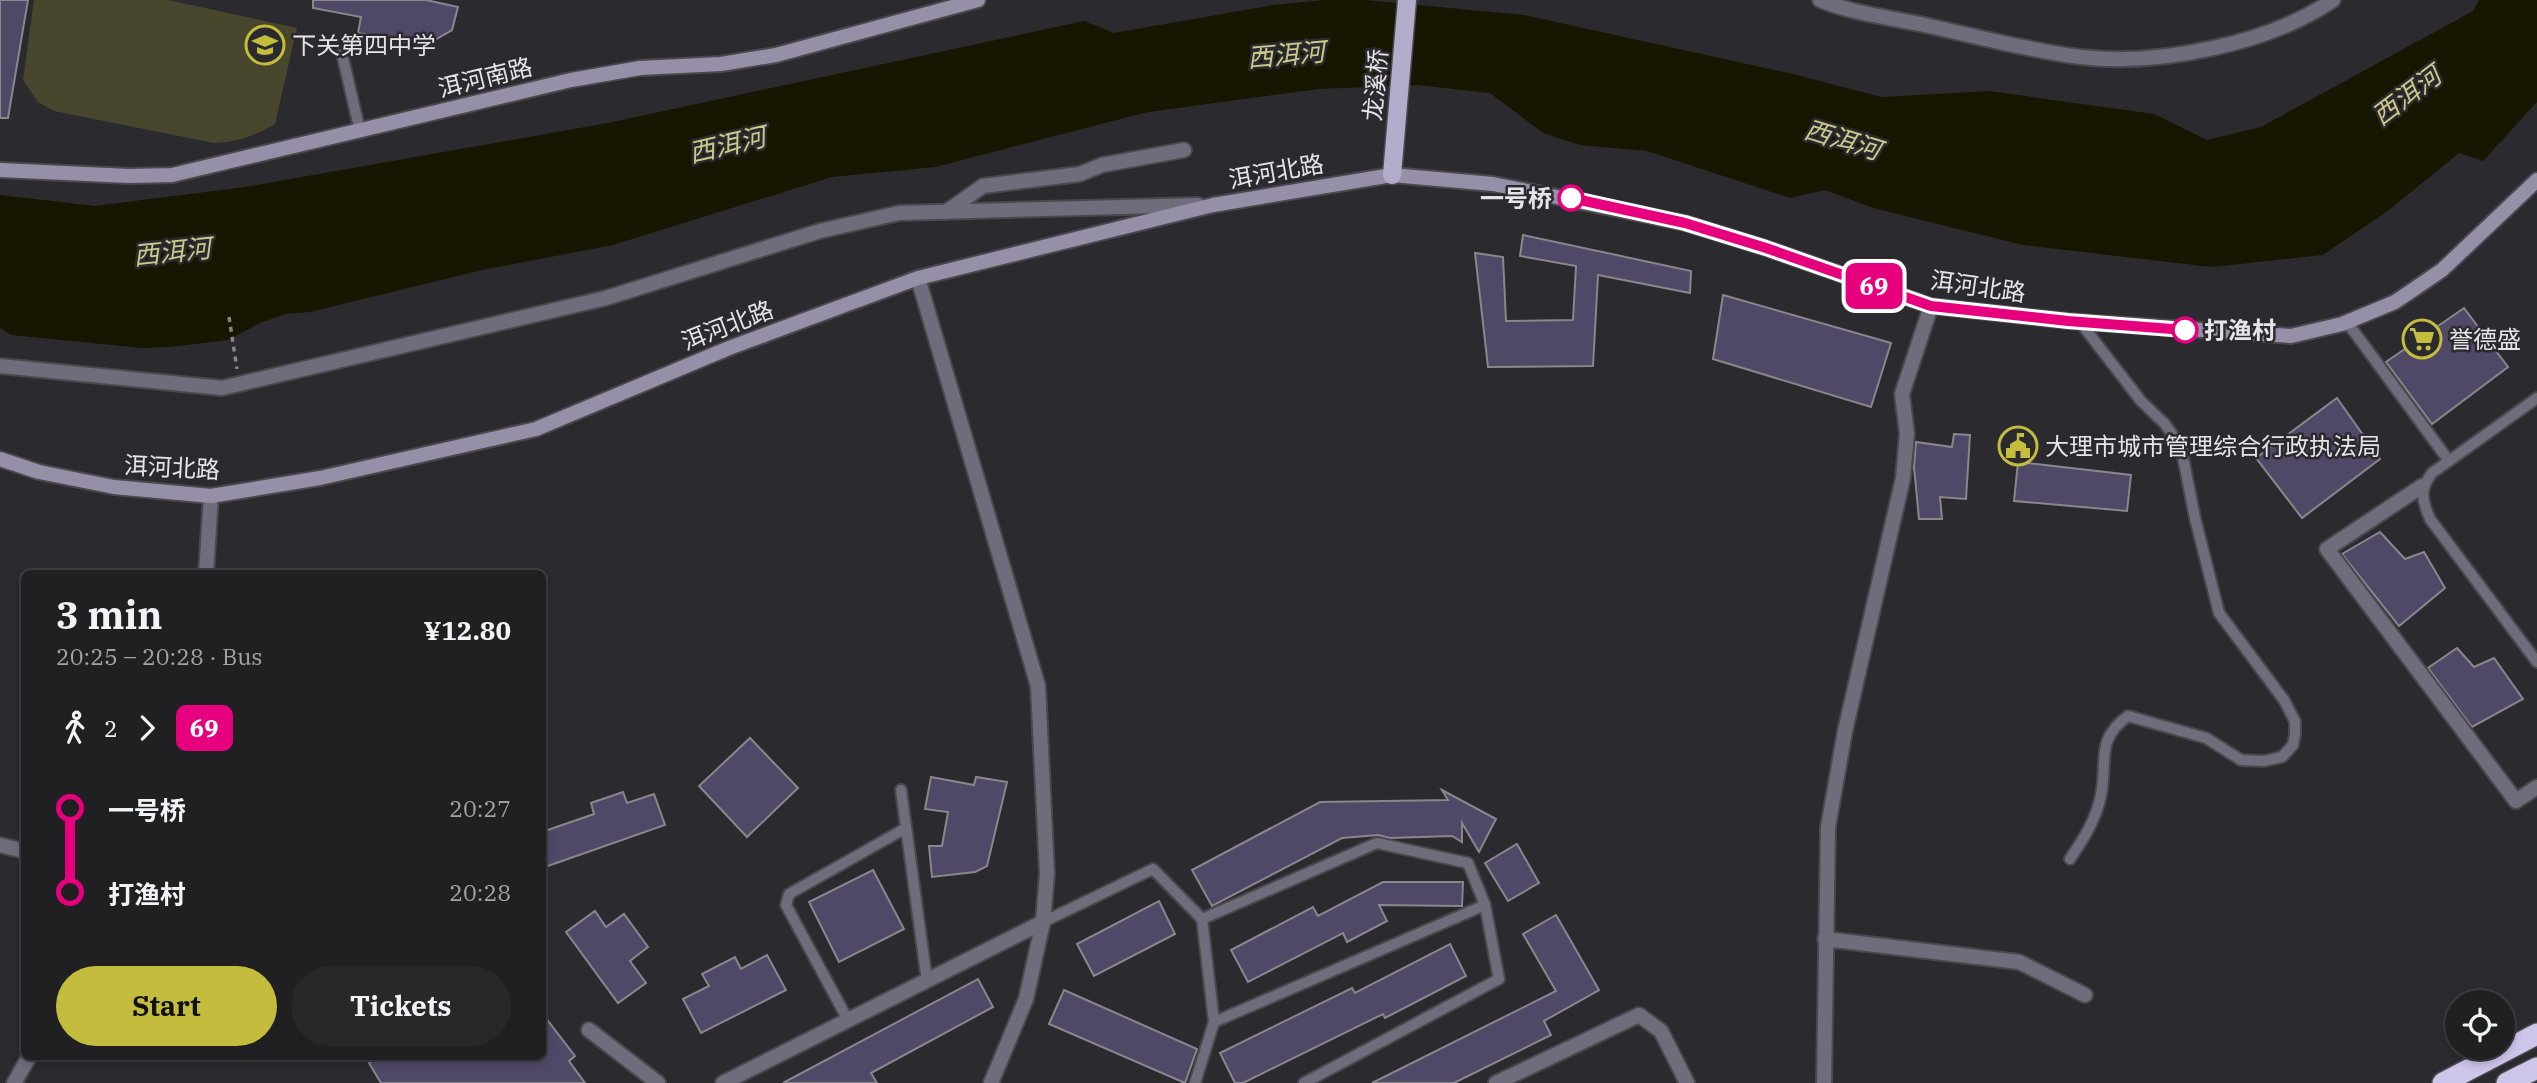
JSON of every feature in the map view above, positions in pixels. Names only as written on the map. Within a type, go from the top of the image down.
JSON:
[{"type":"highway","points":[[2442,1083],[2537,1034]]},
{"type":"highway","points":[[2507,1083],[2537,1068]]},
{"type":"main road","name":"龙溪桥","points":[[1392,175],[1407,0]]},
{"type":"street","name":"洱河南路","points":[[0,170],[129,176],[172,175],[571,79],[639,68],[721,64],[776,55],[978,0]]},
{"type":"street","points":[[1820,0],[2082,57],[2132,58],[2187,53],[2265,33],[2295,21],[2333,0]]},
{"type":"street","points":[[946,212],[983,186],[1080,174],[1102,165],[1184,149]]},
{"type":"street","name":"洱河北路","points":[[0,459],[39,472],[114,487],[211,496],[320,478],[536,429],[729,348],[918,278],[1213,205],[1392,175],[1493,184],[1685,223],[1766,248],[1931,306],[2080,322],[2291,337],[2347,322],[2395,302],[2442,270],[2537,180]]},
{"type":"street","points":[[0,366],[222,388],[606,298],[820,231],[899,213],[1213,205]]},
{"type":"street","points":[[918,278],[1038,686],[1047,874],[1043,922],[1026,999],[991,1083]]},
{"type":"street","points":[[1824,1083],[1828,827],[1845,731],[1903,478],[1907,434],[1902,394],[1931,306]]},
{"type":"street","points":[[0,378],[38,371]]},
{"type":"street","points":[[2422,486],[2327,549],[2516,801],[2537,787]]},
{"type":"street","points":[[206,570],[211,496]]},
{"type":"street","points":[[0,845],[21,850]]},
{"type":"street","points":[[723,1083],[1043,922]]},
{"type":"street","points":[[1825,939],[2019,962],[2085,995]]},
{"type":"street","points":[[1496,1083],[1639,1015],[1661,1031],[1687,1083]]},
{"type":"street","points":[[589,1030],[658,1083]]},
{"type":"street","points":[[14,1083],[27,1060]]},
{"type":"lane","points":[[342,54],[360,131]]},
{"type":"lane","points":[[2070,859],[2092,825],[2102,793],[2103,757],[2112,728],[2128,716],[2206,738],[2241,760],[2264,761],[2282,757],[2293,744],[2295,734],[2295,721],[2284,700],[2219,612],[2195,518],[2181,447],[2165,424],[2141,401],[2080,322]]},
{"type":"lane","points":[[2347,322],[2449,461]]},
{"type":"lane","points":[[2537,398],[2432,473],[2422,486],[2422,500],[2430,519],[2537,662]]},
{"type":"lane","points":[[901,790],[927,981]]},
{"type":"lane","points":[[848,1020],[786,905],[789,894],[906,828]]},
{"type":"lane","points":[[1202,919],[1377,843],[1468,863],[1485,905],[1499,979],[1304,1083]]},
{"type":"lane","points":[[1043,922],[1153,869],[1202,919],[1214,1022],[1195,1083]]},
{"type":"lane","points":[[1214,1022],[1485,905]]},
{"type":"path","points":[[229,317],[240,385]]},
{"type":"shaded area","points":[[34,0],[168,0],[297,28],[275,124],[246,138],[214,143],[54,111],[38,102],[23,80]]},
{"type":"water","name":"西洱河","points":[[1324,0],[1365,0],[1524,15],[1793,74],[1881,97],[1990,91],[2154,114],[2207,140],[2261,127],[2473,11],[2479,0],[2537,0],[2537,102],[2483,161],[2459,153],[2389,210],[2323,255],[2211,267],[2023,245],[1873,208],[1825,190],[1790,198],[1647,151],[1580,145],[1543,133],[1490,93],[1417,85],[1319,89],[1148,112],[935,167],[832,177],[613,245],[482,270],[310,312],[286,314],[260,323],[228,340],[142,348],[11,335],[0,328],[0,195],[95,206],[245,187],[608,123],[1084,21],[1114,33],[1273,5]]},
{"type":"building","points":[[0,0],[28,0],[8,118],[0,118]]},
{"type":"building","points":[[313,0],[426,0],[458,7],[452,30],[433,41],[411,43],[358,33],[361,17],[313,8]]},
{"type":"building","points":[[1523,235],[1691,271],[1690,293],[1598,275],[1593,366],[1488,367],[1475,253],[1503,257],[1506,321],[1573,320],[1576,266],[1520,256]]},
{"type":"building","points":[[1723,295],[1891,343],[1871,407],[1713,359]]},
{"type":"building","points":[[2464,308],[2508,367],[2432,424],[2386,362]]},
{"type":"building","points":[[2337,398],[2380,459],[2302,518],[2256,458]]},
{"type":"building","points":[[1954,434],[1970,435],[1966,499],[1940,497],[1942,519],[1919,519],[1914,467],[1916,442],[1952,447]]},
{"type":"building","points":[[2018,462],[2131,475],[2127,511],[2014,501]]},
{"type":"building","points":[[2380,532],[2405,559],[2424,552],[2445,588],[2399,626],[2342,554]]},
{"type":"building","points":[[2457,648],[2474,667],[2494,658],[2523,699],[2472,727],[2428,668]]},
{"type":"building","points":[[750,738],[798,788],[747,837],[699,786]]},
{"type":"building","points":[[931,777],[974,785],[976,777],[1007,782],[987,866],[975,872],[932,877],[929,846],[942,846],[948,812],[925,809]]},
{"type":"building","points":[[1442,790],[1496,819],[1479,852],[1462,823],[1462,842],[1452,836],[1390,838],[1378,835],[1342,838],[1212,906],[1192,870],[1320,802],[1448,800]]},
{"type":"building","points":[[623,792],[627,803],[654,794],[665,825],[546,867],[546,831],[594,814],[591,803]]},
{"type":"building","points":[[1517,844],[1539,883],[1508,901],[1485,863]]},
{"type":"building","points":[[873,870],[904,929],[839,962],[809,902]]},
{"type":"building","points":[[1383,882],[1463,882],[1462,906],[1379,905],[1387,921],[1347,942],[1343,933],[1248,982],[1231,950],[1313,907],[1318,916]]},
{"type":"building","points":[[1159,901],[1175,934],[1094,976],[1077,944]]},
{"type":"building","points":[[595,911],[606,927],[624,914],[648,947],[630,961],[646,983],[618,1003],[566,932]]},
{"type":"building","points":[[1556,915],[1599,990],[1544,1021],[1551,1035],[1454,1083],[1372,1083],[1556,991],[1523,934]]},
{"type":"building","points":[[1450,944],[1466,976],[1385,1018],[1383,1014],[1243,1083],[1235,1083],[1220,1053],[1352,988],[1355,993]]},
{"type":"building","points":[[767,955],[786,990],[701,1033],[683,999],[709,986],[702,974],[735,957],[741,969]]},
{"type":"building","points":[[978,979],[993,1007],[871,1073],[877,1083],[783,1083]]},
{"type":"building","points":[[1064,990],[1197,1049],[1185,1083],[1049,1024]]},
{"type":"building","points":[[546,1018],[575,1056],[569,1061],[585,1083],[381,1083],[369,1063],[374,1060],[546,1060]]},
{"type":"bus line","name":"69","points":[[1571,198],[1685,223],[1766,248],[1931,306],[2185,330]]},
{"type":"place","name":"下关第四中学","points":[[265,45]]},
{"type":"place","name":"一号桥","points":[[1571,198]]},
{"type":"place","name":"打渔村","points":[[2185,330]]},
{"type":"place","name":"誉德盛","points":[[2422,339]]},
{"type":"place","name":"大理市城市管理综合行政执法局","points":[[2018,446]]}]
